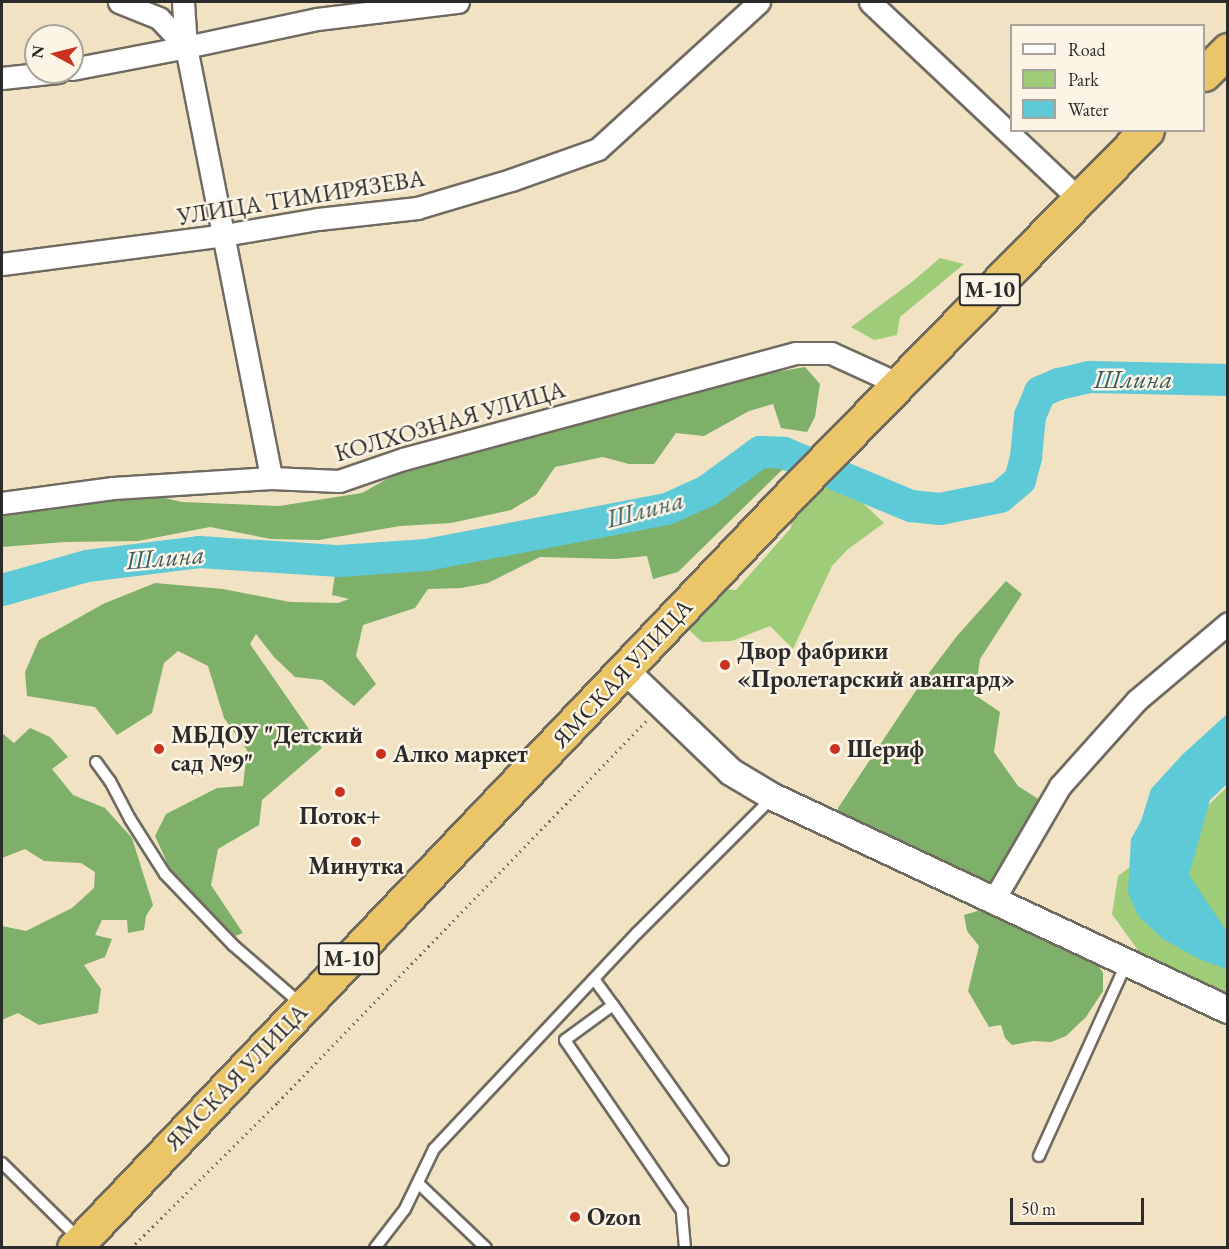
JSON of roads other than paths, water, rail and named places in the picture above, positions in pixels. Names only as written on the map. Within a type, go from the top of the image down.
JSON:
[{"type":"highway","points":[[1205,72],[1227,50]]},
{"type":"highway","name":"М-10","points":[[899,384],[1145,132]]},
{"type":"highway","name":"ЯМСКАЯ УЛИЦА","points":[[77,1244],[796,489],[899,384]]},
{"type":"street","points":[[119,2],[159,18],[186,47]]},
{"type":"street","points":[[183,2],[186,47],[224,235],[245,356],[271,478]]},
{"type":"street","points":[[84,67],[317,19],[458,2]]},
{"type":"street","name":"УЛИЦА ТИМИРЯЗЕВА","points":[[2,264],[224,235],[318,219],[417,208],[512,180],[598,149],[759,2]]},
{"type":"street","points":[[870,2],[1078,199]]},
{"type":"street","points":[[2,78],[24,76]]},
{"type":"street","name":"КОЛХОЗНАЯ УЛИЦА","points":[[2,503],[113,488],[271,478],[339,481],[403,459],[796,353],[831,353],[899,384]]},
{"type":"street","points":[[993,901],[1060,786],[1137,700],[1227,623]]},
{"type":"street","points":[[625,670],[731,772],[773,797],[1227,1010]]},
{"type":"lane","points":[[96,762],[110,781],[130,819],[165,874],[233,945],[303,1007]]},
{"type":"lane","points":[[375,1248],[405,1209],[434,1149],[594,979],[773,797]]},
{"type":"lane","points":[[1039,1156],[1126,964]]},
{"type":"lane","points":[[594,979],[723,1160]]},
{"type":"lane","points":[[613,1005],[565,1040],[682,1210],[685,1248]]},
{"type":"lane","points":[[2,1163],[77,1244]]},
{"type":"lane","points":[[418,1183],[486,1248]]},
{"type":"water","points":[[1227,714],[1227,784],[1210,800],[1189,875],[1227,932],[1227,969],[1201,960],[1163,939],[1138,916],[1128,892],[1131,839],[1141,821],[1151,789],[1182,755]]},
{"type":"waterway","name":"Шлина","points":[[2,590],[87,566],[199,552],[340,561],[426,555],[667,509],[707,491],[760,452],[784,453],[911,506],[940,509],[1000,497],[1020,480],[1026,457],[1030,416],[1040,392],[1059,384],[1090,377],[1228,380]]},
{"type":"place","name":"Двор фабрики «Пролетарский авангард»","points":[[725,665]]},
{"type":"place","name":"МБДОУ \"Детский сад №9\"","points":[[159,749]]},
{"type":"place","name":"Шериф","points":[[835,749]]},
{"type":"place","name":"Алко маркет","points":[[381,754]]},
{"type":"place","name":"Поток+","points":[[340,792]]},
{"type":"place","name":"Минутка","points":[[356,842]]},
{"type":"place","name":"Ozon","points":[[575,1217]]}]
